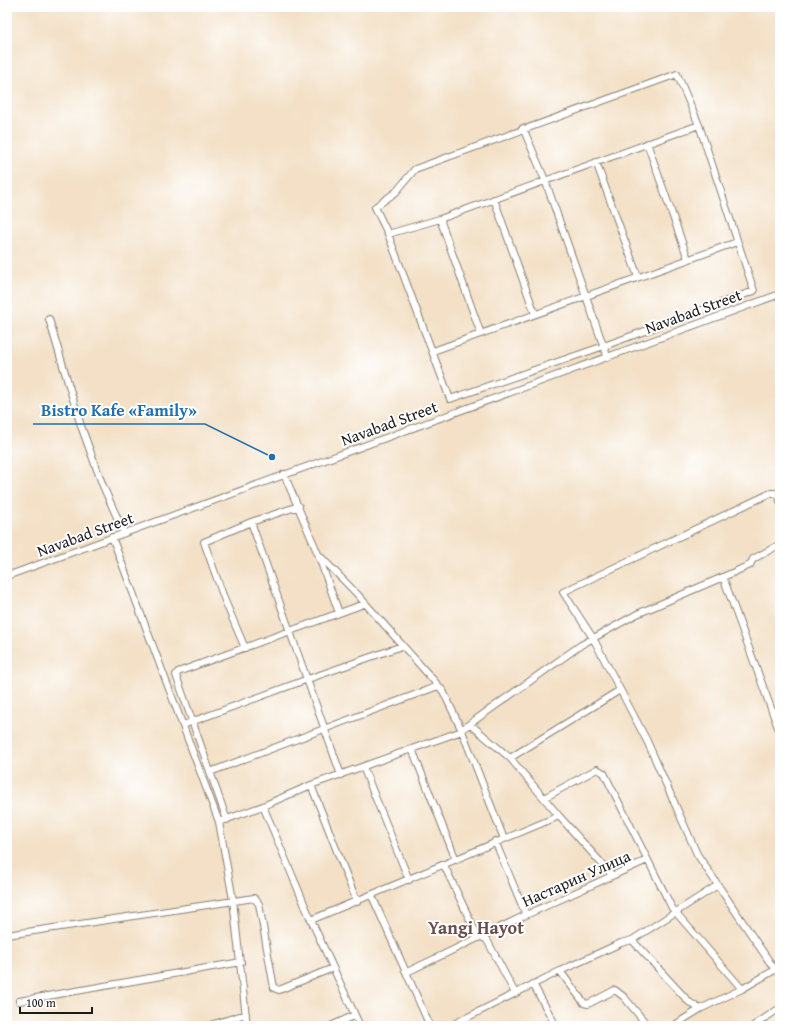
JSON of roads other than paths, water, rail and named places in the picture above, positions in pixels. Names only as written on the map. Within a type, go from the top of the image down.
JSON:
[{"type":"street","points":[[677,74],[699,125],[754,291],[450,400],[433,351],[388,234],[375,207],[396,192],[415,169],[523,128],[677,74]]},
{"type":"street","points":[[388,234],[440,219],[699,125]]},
{"type":"street","points":[[523,128],[545,180],[607,356]]},
{"type":"street","points":[[647,143],[688,259]]},
{"type":"street","points":[[596,162],[638,278]]},
{"type":"street","points":[[494,200],[535,314]]},
{"type":"street","points":[[440,219],[481,334]]},
{"type":"street","points":[[433,351],[737,242]]},
{"type":"street","name":"Navabad Street","points":[[7,576],[780,294]]},
{"type":"street","points":[[49,318],[81,426],[103,486],[124,533]]},
{"type":"street","points":[[284,474],[299,506],[339,612]]},
{"type":"street","points":[[673,1026],[700,1009],[742,989],[778,969],[697,854],[647,741],[593,638],[563,592],[771,493],[775,493],[779,496],[780,502]]},
{"type":"street","points":[[245,648],[225,601],[204,542],[251,522],[299,506]]},
{"type":"street","points":[[251,522],[341,775]]},
{"type":"street","points":[[112,537],[219,822],[233,900],[247,1026]]},
{"type":"street","points":[[219,822],[462,730],[479,715],[593,638],[637,614],[750,566],[754,559],[777,546],[780,546]]},
{"type":"street","points":[[318,554],[443,691],[462,730],[504,838]]},
{"type":"street","points":[[723,577],[780,733]]},
{"type":"street","points":[[227,820],[176,675],[178,672],[364,604]]},
{"type":"street","points":[[183,726],[308,679],[402,646]]},
{"type":"street","points":[[210,772],[325,727],[438,686]]},
{"type":"street","points":[[510,758],[620,690]]},
{"type":"street","points":[[470,724],[510,758],[612,875]]},
{"type":"street","points":[[412,749],[456,860]]},
{"type":"street","points":[[363,767],[409,880]]},
{"type":"street","points":[[544,798],[597,769],[601,770],[604,773],[647,860],[676,912],[742,989]]},
{"type":"street","points":[[311,786],[357,902]]},
{"type":"street","points":[[263,806],[311,920],[360,1026]]},
{"type":"street","points":[[311,920],[456,860],[495,841],[559,816]]},
{"type":"street","points":[[495,841],[526,915]]},
{"type":"street","name":"Настарин Улица","points":[[407,972],[526,915],[647,860]]},
{"type":"street","points":[[444,865],[479,937],[487,940],[515,993]]},
{"type":"street","points":[[450,1026],[560,971],[621,943],[632,940],[718,885]]},
{"type":"street","points":[[372,896],[430,1026]]},
{"type":"street","points":[[7,935],[254,898],[257,900],[274,988],[279,990],[333,968]]},
{"type":"street","points":[[632,940],[689,1002],[700,1009]]},
{"type":"street","points":[[19,1001],[241,962]]},
{"type":"street","points":[[560,971],[584,1003],[588,1004],[615,990],[624,997],[648,1026]]},
{"type":"street","points":[[534,984],[556,1026]]},
{"type":"street","points":[[753,1026],[780,1008]]},
{"type":"street","points":[[207,1026],[246,1014]]},
{"type":"street","points":[[331,1026],[355,1015]]},
{"type":"place","name":"Bistro Kafe «Family»","points":[[272,457]]},
{"type":"district","name":"Yangi Hayot","points":[[476,927]]}]
